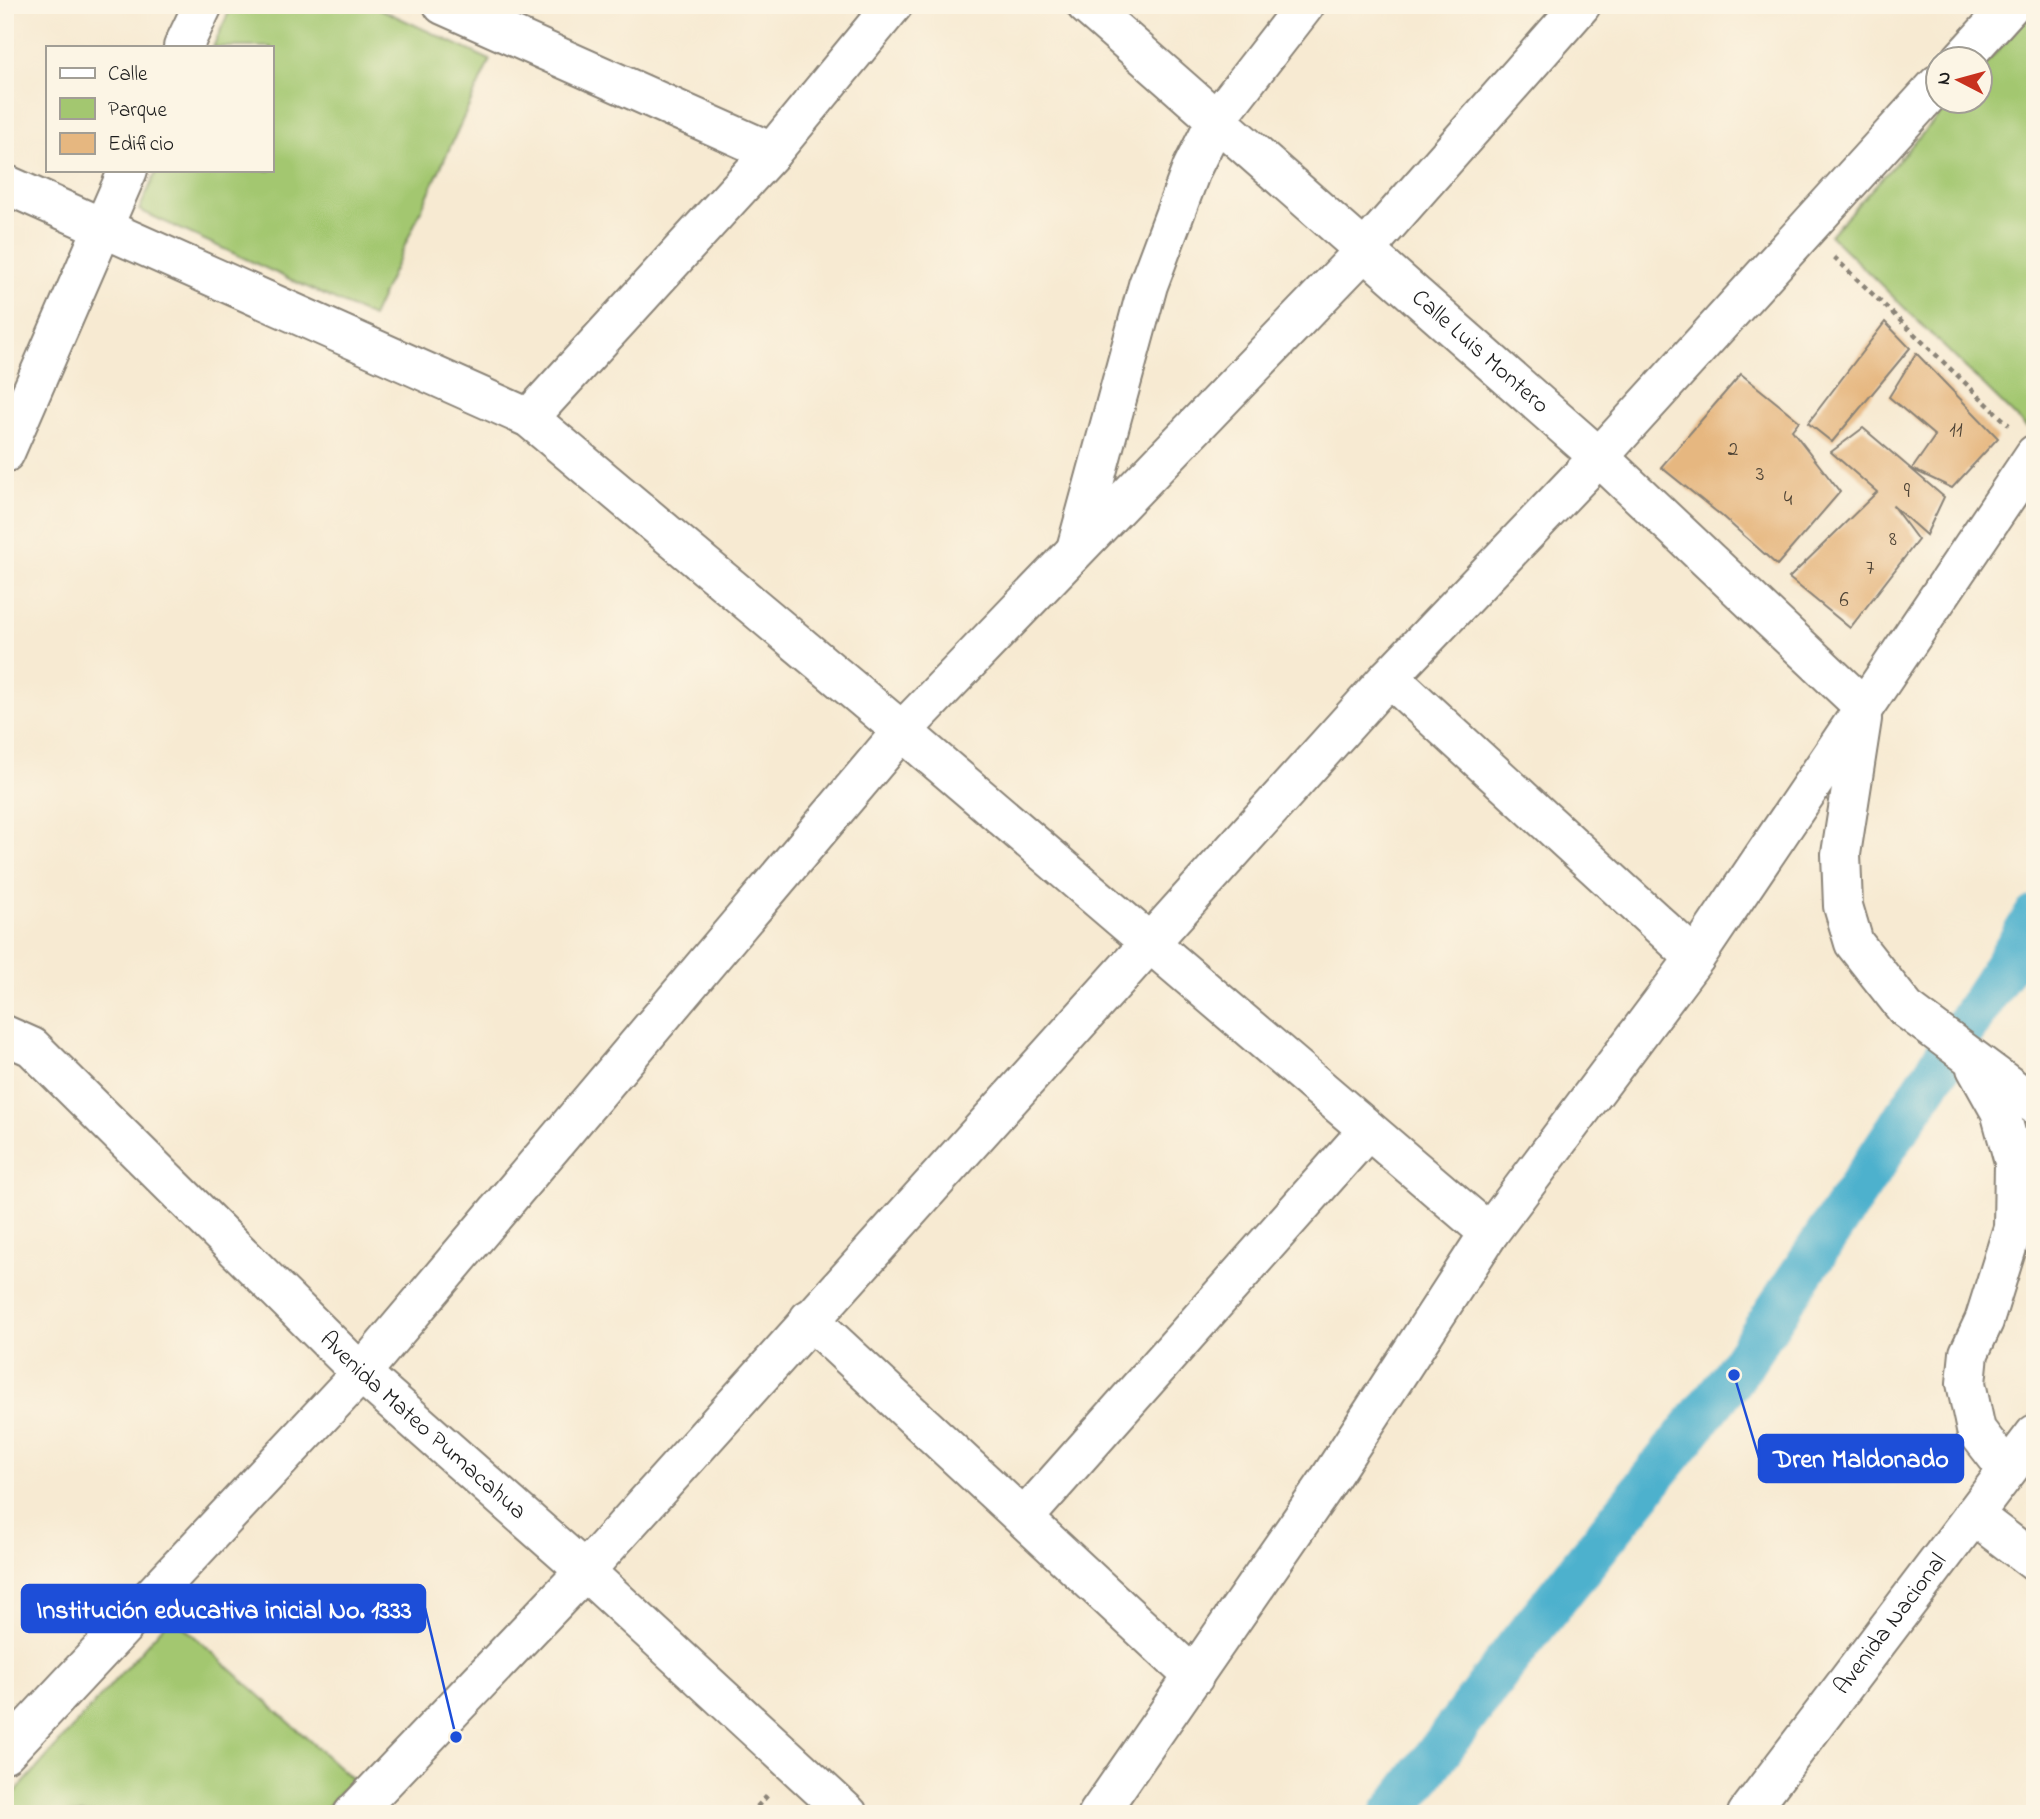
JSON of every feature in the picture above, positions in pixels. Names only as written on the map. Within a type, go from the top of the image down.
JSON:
[{"type":"street","points":[[183,46],[203,5]]},
{"type":"street","points":[[443,5],[772,152]]},
{"type":"street","points":[[529,418],[772,152],[893,5]]},
{"type":"street","name":"Calle Luis Montero","points":[[1086,5],[1599,457],[1864,707]]},
{"type":"street","points":[[1076,551],[1148,285],[1192,168],[1216,120],[1304,5]]},
{"type":"street","points":[[5,1753],[361,1373],[902,731],[1364,251],[1581,5]]},
{"type":"street","points":[[1974,46],[2011,5]]},
{"type":"street","points":[[353,1814],[584,1571],[1389,677],[1599,457],[1924,99]]},
{"type":"street","points":[[5,453],[127,172]]},
{"type":"street","points":[[5,184],[529,418],[902,731],[1489,1233]]},
{"type":"street","points":[[1098,1814],[1324,1487],[1489,1233],[1695,958],[1864,707],[2025,442]]},
{"type":"street","points":[[1389,677],[1695,958]]},
{"type":"street","points":[[1864,707],[1841,854],[1843,906],[1854,943],[1906,1009],[2035,1105]]},
{"type":"street","name":"Avenida Mateo Pumacahua","points":[[5,1035],[32,1047],[361,1373],[584,1571],[848,1814]]},
{"type":"street","points":[[1970,1057],[2000,1111],[2014,1162],[2013,1228],[1984,1321],[1969,1353],[1966,1383],[1976,1430],[2007,1470]]},
{"type":"street","points":[[1024,1518],[1368,1130]]},
{"type":"street","points":[[809,1320],[1194,1677]]},
{"type":"street","name":"Avenida Nacional","points":[[1747,1814],[2035,1434]]},
{"type":"street","points":[[1973,1515],[2035,1562]]},
{"type":"path","points":[[1805,229],[2025,442]]},
{"type":"green space","points":[[232,5],[372,5],[490,60],[372,317],[139,210],[156,172],[273,172],[273,46],[213,46]]},
{"type":"green space","points":[[2035,9],[2035,416],[2027,428],[1830,235],[1938,116],[1994,116],[1994,55]]},
{"type":"green space","points":[[172,1616],[352,1779],[321,1814],[5,1814],[5,1804]]},
{"type":"building","points":[[1885,322],[1910,348],[1832,442],[1808,423]]},
{"type":"building","points":[[1916,353],[1998,438],[1952,488],[1912,469],[1935,436],[1889,397]]},
{"type":"building","points":[[1741,374],[1799,421],[1792,430],[1840,492],[1777,565],[1661,467]]},
{"type":"building","points":[[1863,428],[1944,497],[1926,535],[1892,505],[1918,540],[1850,628],[1789,578],[1877,492],[1831,452]]},
{"type":"waterway","points":[[1392,1814],[1518,1646],[1734,1375],[1991,988],[2035,917]]},
{"type":"place","name":"Dren Maldonado","points":[[1734,1375]]},
{"type":"place","name":"Institución educativa inicial No. 1333","points":[[456,1737]]}]
